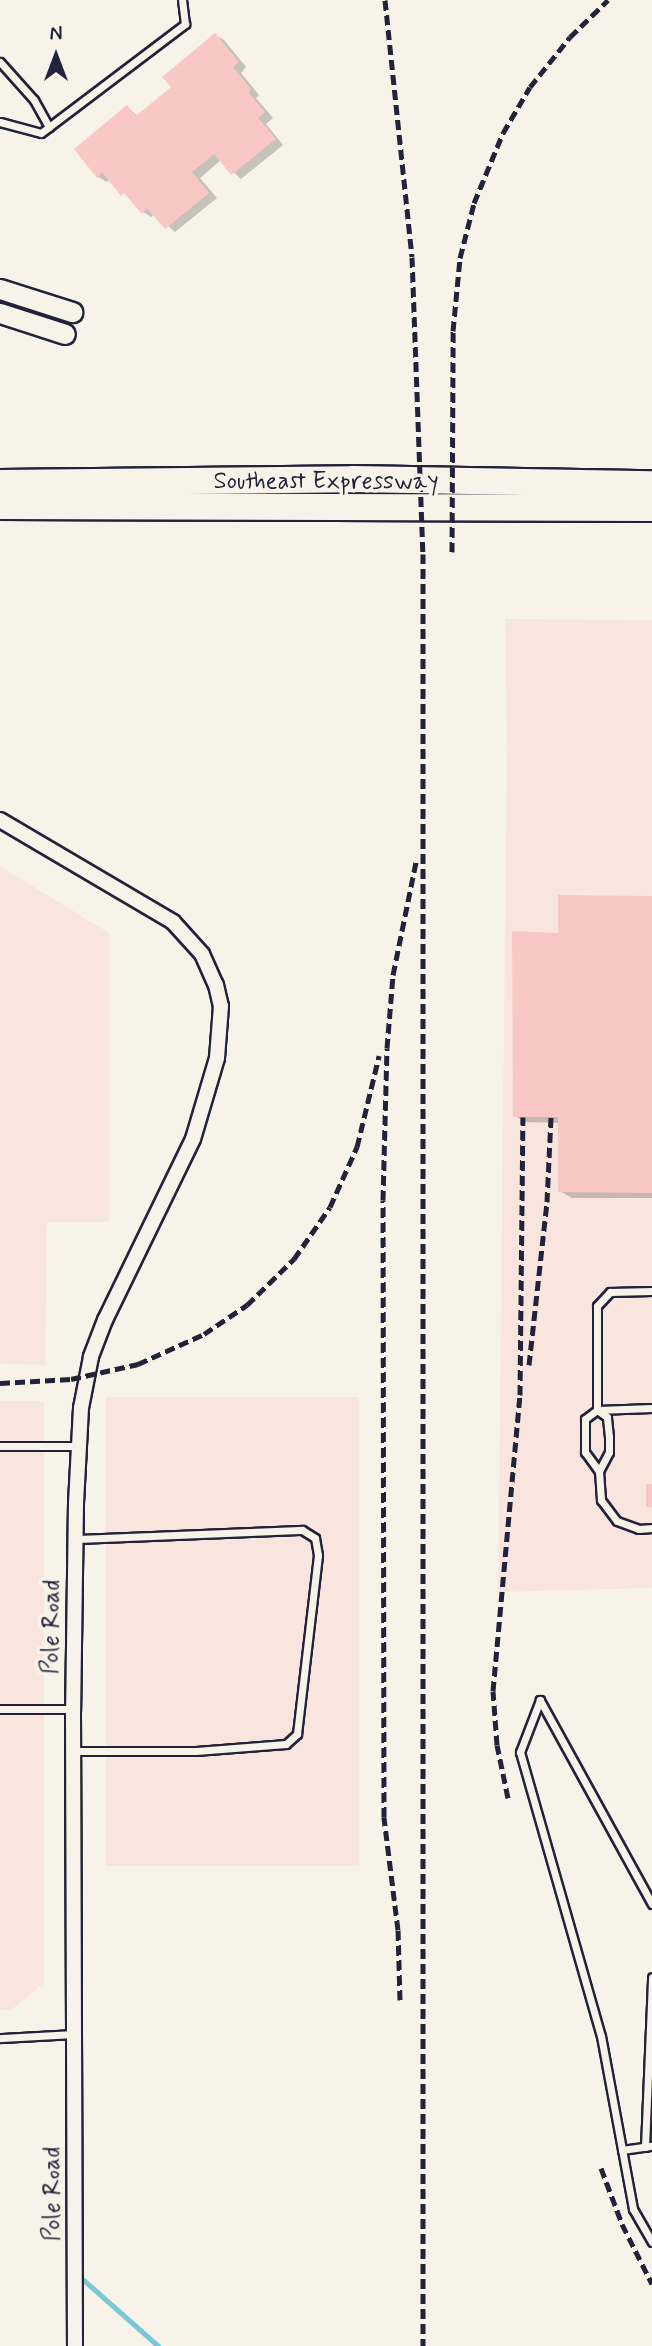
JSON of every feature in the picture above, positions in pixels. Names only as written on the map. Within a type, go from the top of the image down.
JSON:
[{"type":"highway","name":"Southeast Expressway","points":[[0,483],[354,479],[652,484]]},
{"type":"highway","name":"Southeast Expressway","points":[[0,506],[652,508]]},
{"type":"main road","points":[[0,289],[72,312]]},
{"type":"main road","points":[[0,313],[65,334]]},
{"type":"street","name":"Pole Road","points":[[0,821],[159,912],[194,943],[216,985],[221,1016],[217,1058],[193,1139],[105,1320],[83,1391],[75,1539],[75,2346]]},
{"type":"lane","points":[[0,122],[41,133],[185,24],[183,0]]},
{"type":"lane","points":[[0,62],[34,100],[49,127]]},
{"type":"lane","points":[[597,1410],[597,1306],[610,1292],[652,1291]]},
{"type":"lane","points":[[599,1471],[585,1452],[585,1419],[597,1410],[652,1408]]},
{"type":"lane","points":[[597,1410],[607,1417],[609,1437],[608,1452],[599,1471],[601,1500],[617,1521],[639,1528],[652,1528]]},
{"type":"lane","points":[[0,1446],[78,1446]]},
{"type":"lane","points":[[74,1751],[196,1751],[286,1744],[297,1734],[318,1555],[315,1538],[302,1530],[75,1539]]},
{"type":"lane","points":[[652,1904],[540,1700],[520,1752],[601,2036],[633,2209],[652,2242]]},
{"type":"lane","points":[[0,1709],[74,1709]]},
{"type":"lane","points":[[622,2150],[649,2147],[652,1977]]},
{"type":"lane","points":[[0,2038],[75,2034]]},
{"type":"shaded area","points":[[505,619],[652,620],[652,1588],[498,1592],[507,748]]},
{"type":"shaded area","points":[[0,866],[109,933],[109,1222],[47,1222],[45,1365],[0,1364]]},
{"type":"shaded area","points":[[106,1397],[359,1397],[359,1866],[106,1866]]},
{"type":"shaded area","points":[[0,1401],[44,1401],[44,1983],[11,2010],[0,2010]]},
{"type":"building","points":[[215,33],[239,62],[233,67],[251,89],[248,92],[265,112],[258,118],[276,139],[231,175],[214,154],[192,172],[209,193],[165,229],[147,208],[142,214],[124,193],[121,196],[102,172],[97,178],[74,149],[127,105],[136,116],[171,87],[162,77]]},
{"type":"building","points":[[558,895],[652,896],[652,1193],[558,1192],[558,1117],[513,1117],[512,931],[558,933]]},
{"type":"building","points":[[646,1484],[652,1484],[652,1507],[646,1507]]},
{"type":"waterway","points":[[79,2276],[158,2346]]},
{"type":"railway","points":[[385,0],[412,257],[423,554],[423,2346]]},
{"type":"railway","points":[[452,552],[453,331],[460,258],[474,203],[503,133],[530,87],[570,37],[608,0]]},
{"type":"railway","points":[[400,2000],[398,1930],[384,1817],[383,1200],[387,1048],[393,975],[417,857]]},
{"type":"railway","points":[[0,1383],[71,1379],[138,1364],[204,1334],[247,1305],[294,1259],[330,1207],[357,1147],[379,1056]]},
{"type":"railway","points":[[508,1798],[497,1745],[493,1691],[520,1395],[523,1117]]},
{"type":"railway","points":[[529,1365],[547,1202],[551,1117]]},
{"type":"railway","points":[[601,2168],[622,2224],[652,2284]]}]
